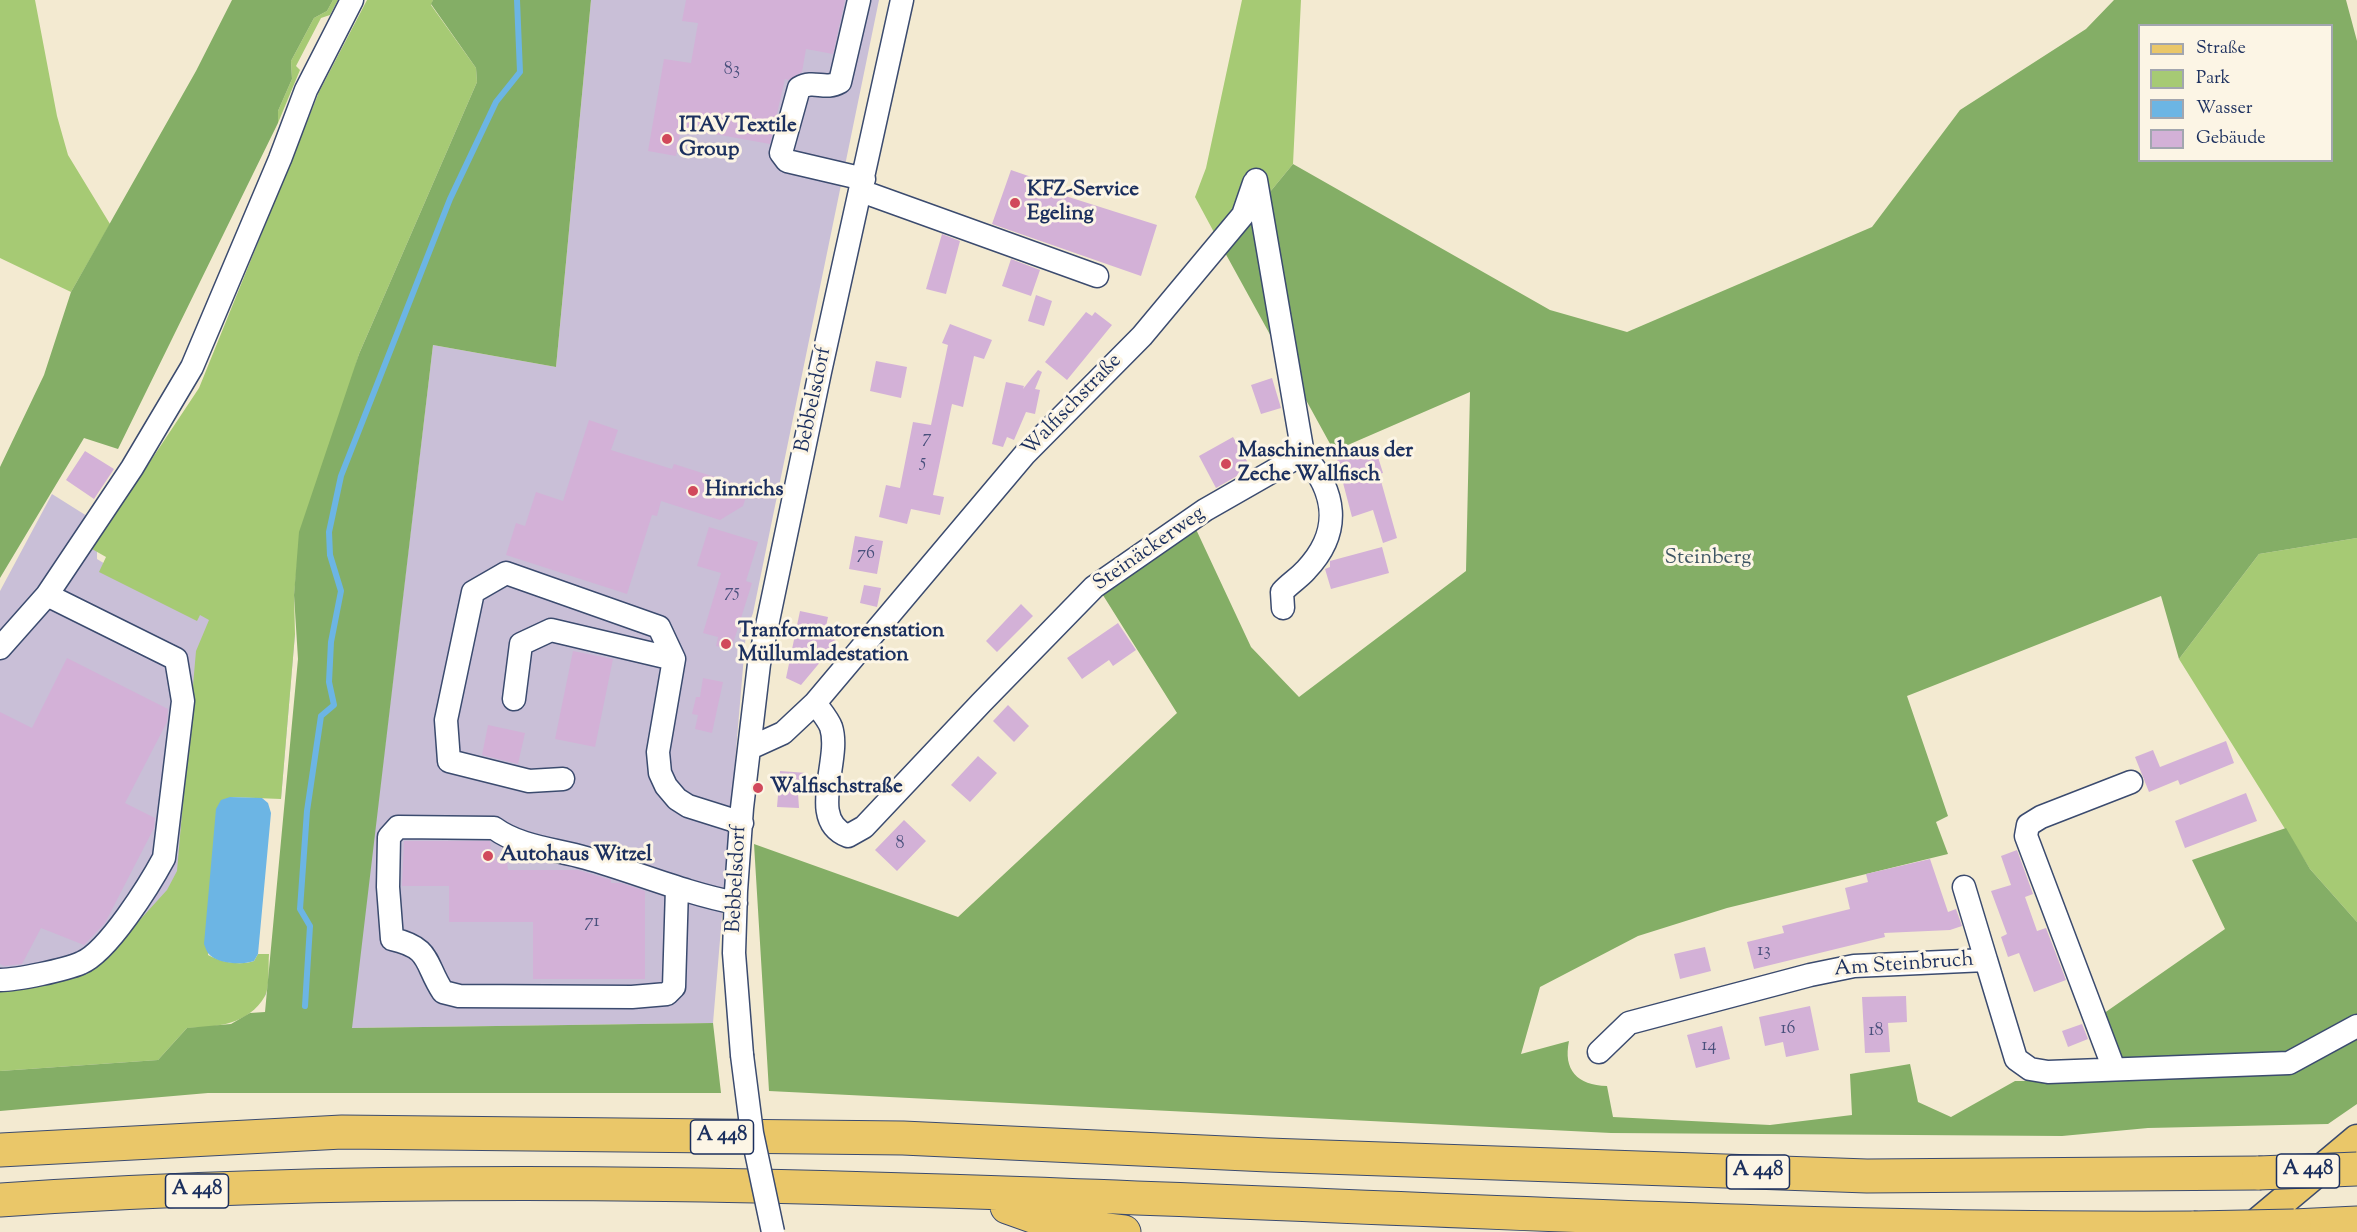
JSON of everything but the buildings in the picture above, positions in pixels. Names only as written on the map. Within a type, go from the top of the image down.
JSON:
[{"type":"highway","name":"A 448","points":[[0,1150],[366,1133],[903,1138],[1268,1155],[1867,1176],[2072,1176],[2357,1169]]},
{"type":"highway","name":"A 448","points":[[0,1200],[393,1184],[690,1187],[977,1196],[1702,1226],[2038,1231],[2357,1223]]},
{"type":"highway","points":[[977,1196],[1055,1224],[1124,1232]]},
{"type":"main road","points":[[2246,1232],[2357,1139]]},
{"type":"street","points":[[0,648],[47,595],[132,468],[192,367],[280,159],[306,90],[352,0]]},
{"type":"street","points":[[859,0],[840,82],[832,86],[808,83],[799,88],[781,153],[787,161],[862,185],[1097,276]]},
{"type":"street","name":"Bebbelsdorf","points":[[772,1232],[752,1134],[742,1055],[735,964],[741,823],[759,664],[820,372],[902,0]]},
{"type":"street","name":"Walfischstraße","points":[[750,748],[783,734],[815,703],[1025,454],[1149,328],[1243,215],[1256,180],[1303,454]]},
{"type":"street","points":[[1284,608],[1282,592],[1316,559],[1330,525],[1331,507],[1325,483],[1318,470],[1303,454]]},
{"type":"street","name":"Steinäckerweg","points":[[815,703],[831,726],[834,750],[827,796],[830,822],[838,832],[848,836],[864,827],[1094,587],[1205,510],[1303,454]]},
{"type":"street","points":[[563,779],[529,781],[449,761],[446,720],[473,592],[506,573],[659,627],[674,659],[658,752],[660,773],[676,799],[688,807],[741,823]]},
{"type":"street","points":[[0,980],[12,980],[82,963],[102,947],[152,881],[164,858],[183,701],[176,659],[47,595]]},
{"type":"street","points":[[514,699],[521,644],[551,630],[674,659]]},
{"type":"street","points":[[2114,1070],[2026,836],[2028,825],[2041,817],[2131,782]]},
{"type":"street","points":[[677,888],[674,987],[667,994],[632,998],[459,996],[443,992],[426,955],[409,942],[392,939],[387,887],[389,837],[398,827],[494,828],[507,837],[587,858],[706,897],[736,903]]},
{"type":"street","points":[[1964,887],[1986,960]]},
{"type":"street","name":"Am Steinbruch","points":[[1599,1052],[1629,1023],[1810,975],[1898,959],[1986,960],[2016,1059],[2030,1069],[2048,1072],[2289,1063],[2357,1026]]},
{"type":"shaded area","points":[[591,0],[879,0],[753,613],[746,632],[713,1023],[351,1028],[433,345],[556,367]]},
{"type":"shaded area","points":[[52,494],[106,528],[97,539],[97,559],[120,573],[244,609],[295,634],[281,799],[212,783],[199,962],[267,979],[266,995],[218,1015],[151,960],[0,997],[0,591]]},
{"type":"green space","points":[[0,0],[35,0],[57,116],[68,155],[110,224],[71,292],[0,258]]},
{"type":"green space","points":[[232,0],[333,0],[327,11],[314,18],[291,61],[292,79],[278,111],[278,123],[118,449],[84,438],[0,578],[0,467],[44,375],[71,292],[196,71]]},
{"type":"green space","points":[[333,0],[338,0],[330,15],[321,18],[296,66],[300,70],[278,123],[278,111],[292,79],[291,61],[314,18],[327,11]]},
{"type":"green space","points":[[367,0],[433,0],[431,5],[476,68],[477,82],[359,354],[297,565],[294,595],[295,634],[281,799],[230,797],[208,955],[219,960],[243,963],[254,961],[258,954],[269,954],[267,992],[258,1006],[241,1019],[209,1027],[187,1028],[158,1060],[0,1071],[0,989],[97,967],[167,890],[177,871],[196,651],[209,620],[200,615],[197,621],[99,572],[106,557],[92,549],[199,388],[319,92]]},
{"type":"green space","points":[[433,0],[591,0],[556,367],[433,345],[352,1028],[713,1023],[721,1093],[208,1093],[0,1111],[0,1071],[158,1060],[187,1028],[231,1024],[250,1013],[265,1012],[298,659],[294,595],[299,532],[359,354],[477,82],[476,68],[431,4]]},
{"type":"green space","points":[[1242,0],[1301,0],[1293,164],[1223,249],[1195,197],[1206,168]]},
{"type":"green space","name":"Steinberg","points":[[2114,0],[2346,0],[2357,41],[2357,538],[2259,554],[2179,659],[2161,596],[1907,696],[1948,816],[1936,822],[1948,854],[1727,908],[1638,936],[1540,987],[1521,1054],[1569,1041],[1570,1068],[1580,1079],[1588,1083],[1607,1086],[1613,1117],[1770,1125],[1852,1115],[1850,1074],[1910,1064],[1918,1102],[1951,1117],[2015,1081],[2120,1081],[2100,1016],[2225,929],[2192,860],[2286,828],[2310,869],[2357,922],[2357,1104],[2328,1124],[2148,1128],[2062,1136],[1611,1133],[769,1091],[754,844],[958,917],[1177,713],[1101,592],[1194,525],[1251,647],[1299,697],[1466,571],[1470,392],[1334,451],[1223,249],[1293,164],[1550,310],[1627,332],[1872,227],[1960,110],[2086,29]]},
{"type":"green space","points":[[2357,538],[2357,922],[2310,869],[2179,659],[2259,554]]},
{"type":"water","points":[[230,797],[262,798],[268,803],[271,813],[258,954],[254,961],[244,963],[215,959],[208,954],[204,944],[216,809],[221,800]]},
{"type":"waterway","points":[[305,1006],[310,926],[300,909],[307,811],[321,716],[334,705],[329,682],[331,642],[341,591],[330,555],[329,532],[341,476],[450,199],[496,102],[520,72],[517,0]]},
{"type":"place","name":"ITAV Textile Group","points":[[667,139]]},
{"type":"place","name":"KFZ-Service Egeling","points":[[1015,203]]},
{"type":"place","name":"Maschinenhaus der Zeche Wallfisch","points":[[1226,464]]},
{"type":"place","name":"Hinrichs","points":[[693,491]]},
{"type":"place","name":"Tranformatorenstation Müllumladestation","points":[[726,644]]},
{"type":"place","name":"Walfischstraße","points":[[758,788]]},
{"type":"place","name":"Autohaus Witzel","points":[[488,856]]}]
